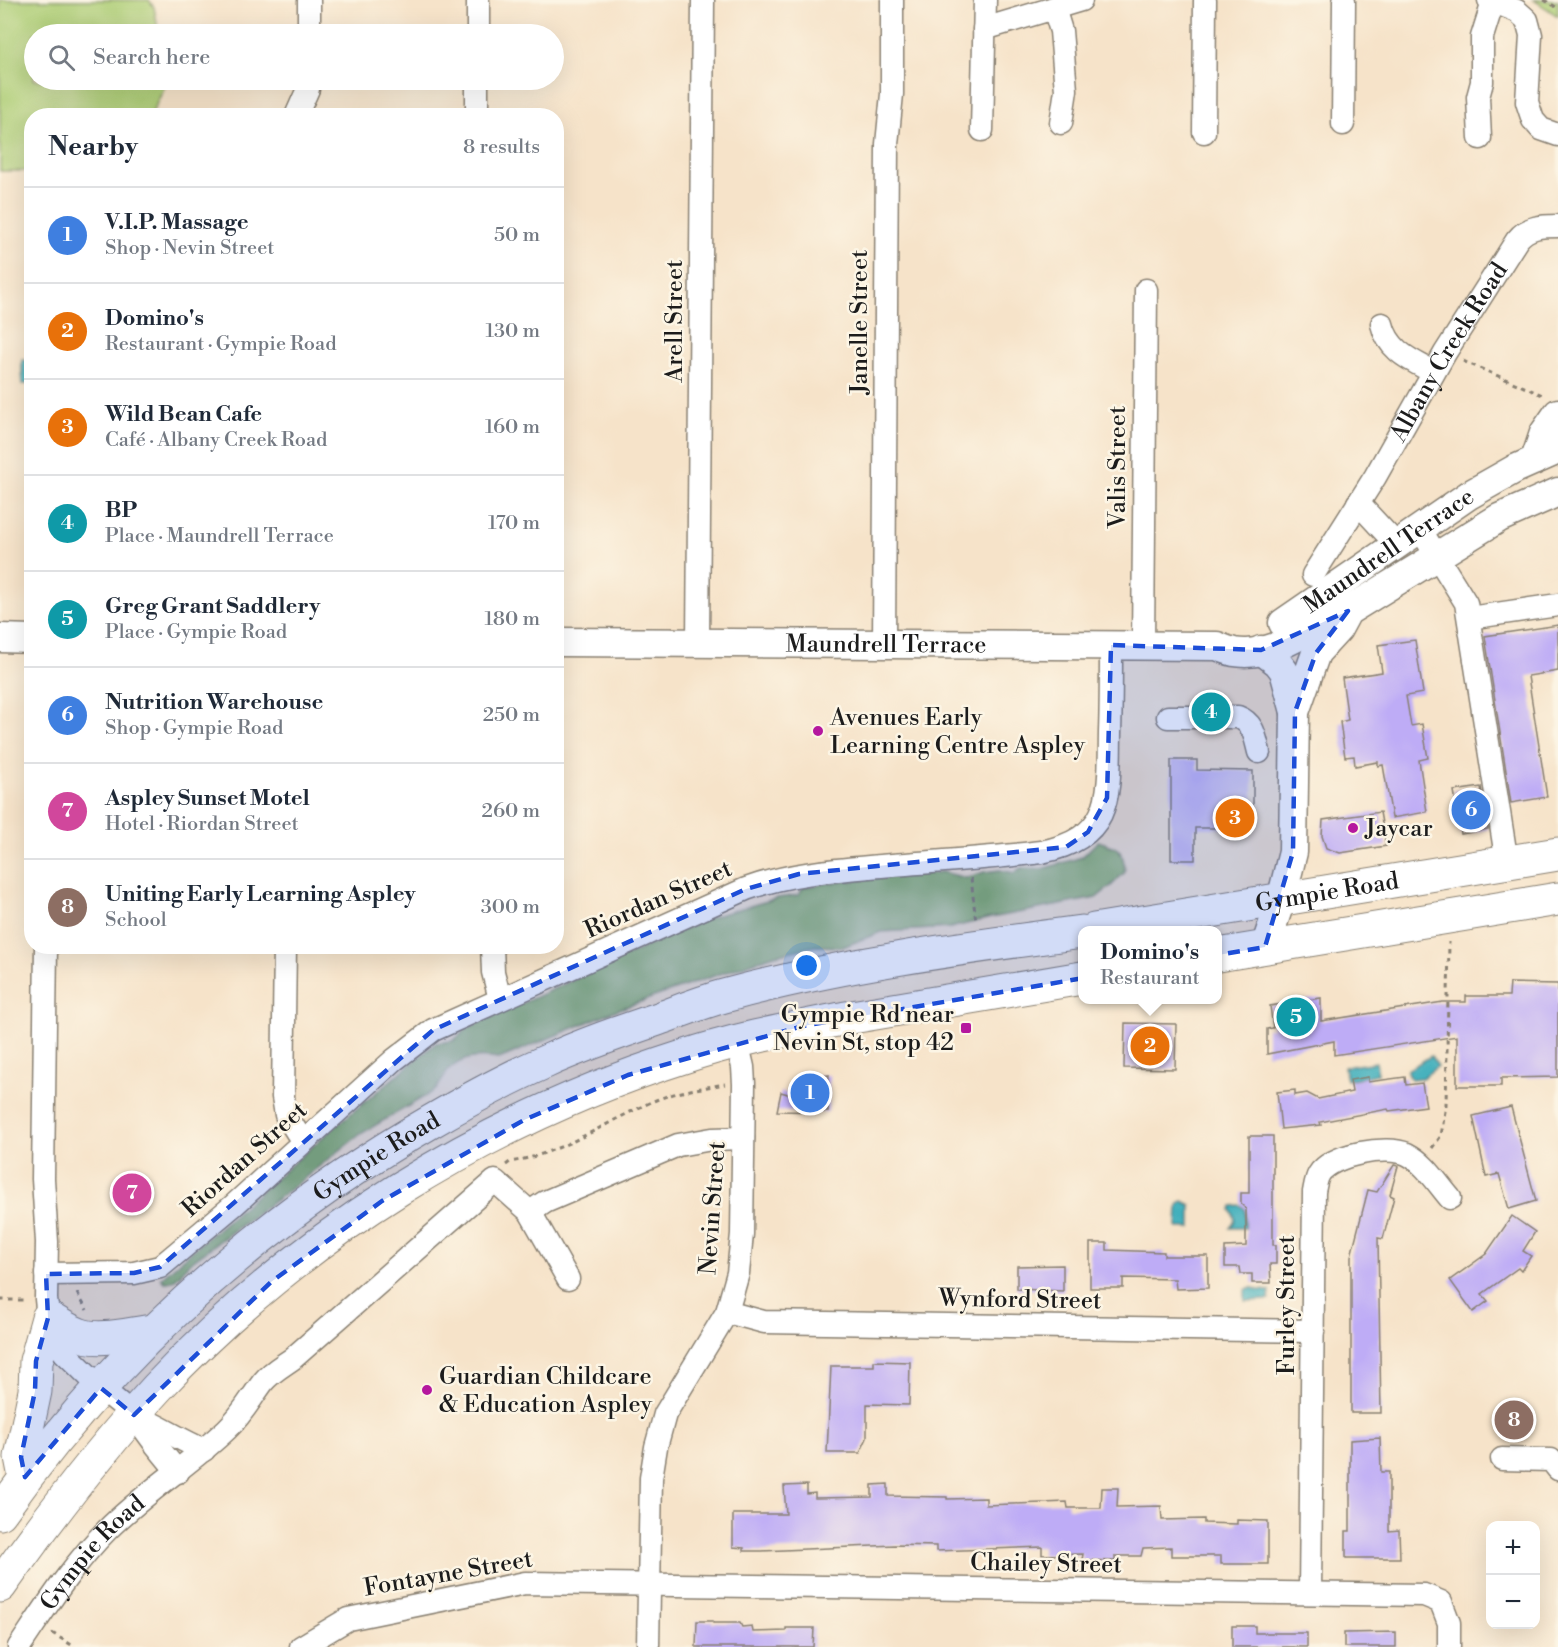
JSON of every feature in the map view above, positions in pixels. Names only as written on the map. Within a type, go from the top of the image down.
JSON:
[{"type":"highway","name":"Gympie Road","points":[[1119,926],[1558,854]]},
{"type":"highway","name":"Gympie Road","points":[[1222,955],[1558,899]]},
{"type":"highway","name":"Gympie Road","points":[[0,1513],[25,1477],[100,1388],[154,1331],[223,1267],[318,1193],[400,1140],[492,1088],[543,1062],[599,1039],[720,997],[858,966],[977,946],[1078,933]]},
{"type":"highway","points":[[858,966],[867,1014]]},
{"type":"highway","name":"Gympie Road","points":[[0,1586],[77,1482],[157,1389],[194,1351],[270,1282],[339,1230],[418,1178],[474,1146],[543,1111],[628,1075],[737,1041],[867,1014],[1078,979]]},
{"type":"highway","points":[[25,1477],[21,1457],[35,1391],[36,1361],[48,1318],[78,1334],[89,1337],[154,1331]]},
{"type":"main road","points":[[1547,455],[1544,433],[1553,405]]},
{"type":"main road","name":"Maundrell Terrace","points":[[1217,646],[1234,637],[1255,634],[1279,626],[1490,482],[1547,455]]},
{"type":"main road","name":"Maundrell Terrace","points":[[564,642],[1143,645],[1217,646],[1234,652],[1261,650],[1285,644],[1330,617],[1348,611],[1499,518],[1555,497]]},
{"type":"main road","points":[[1295,712],[1316,654],[1338,629],[1348,611]]},
{"type":"main road","points":[[0,638],[24,639]]},
{"type":"main road","points":[[1261,650],[1278,663],[1284,671],[1295,712],[1293,852],[1281,900],[1265,947]]},
{"type":"street","points":[[309,0],[309,24]]},
{"type":"street","points":[[478,0],[478,24]]},
{"type":"street","name":"Arell Street","points":[[698,643],[704,0]]},
{"type":"street","name":"Janelle Street","points":[[884,644],[887,155],[891,94],[891,0]]},
{"type":"street","points":[[982,130],[985,0]]},
{"type":"street","points":[[984,29],[1081,0]]},
{"type":"street","points":[[1204,132],[1205,0]]},
{"type":"street","points":[[1342,124],[1344,0]]},
{"type":"street","points":[[1480,138],[1478,97],[1482,82],[1482,37],[1491,1],[1516,10],[1527,20],[1531,35],[1527,102],[1533,120],[1541,129],[1558,135]]},
{"type":"street","points":[[1054,8],[1061,31],[1066,90],[1061,123]]},
{"type":"street","points":[[300,108],[308,90]]},
{"type":"street","points":[[477,90],[477,108]]},
{"type":"street","name":"Albany Creek Road","points":[[1313,575],[1358,503],[1445,352],[1519,238],[1535,227],[1558,226]]},
{"type":"street","name":"Valis Street","points":[[1143,645],[1146,290]]},
{"type":"street","points":[[1382,324],[1385,337],[1392,346],[1433,372]]},
{"type":"street","points":[[1358,503],[1397,545]]},
{"type":"street","points":[[1420,529],[1466,603],[1507,863]]},
{"type":"street","points":[[1469,618],[1558,605]]},
{"type":"street","name":"Riordan Street","points":[[46,1274],[134,1273],[160,1266],[234,1205],[411,1045],[433,1030],[746,889],[774,879],[842,869],[1027,854],[1066,847],[1078,840],[1103,810],[1109,786],[1111,645]]},
{"type":"street","points":[[1168,717],[1238,717],[1244,719],[1253,729],[1259,752]]},
{"type":"street","points":[[45,954],[43,1179],[48,1318],[56,1342],[64,1352],[100,1388],[134,1415],[178,1472]]},
{"type":"street","points":[[285,954],[284,1097],[286,1115],[303,1142]]},
{"type":"street","points":[[492,954],[493,972],[500,999]]},
{"type":"street","name":"Nevin Street","points":[[648,1647],[651,1478],[659,1436],[665,1414],[727,1312],[738,1273],[743,1067],[737,1041]]},
{"type":"street","points":[[530,1212],[545,1202],[678,1145],[712,1139],[743,1138]]},
{"type":"street","name":"Furley Street","points":[[1310,1593],[1314,1192],[1318,1174],[1332,1162],[1350,1155],[1388,1151],[1406,1154],[1421,1164],[1450,1198]]},
{"type":"street","points":[[495,1181],[530,1212],[567,1279]]},
{"type":"street","name":"Gympie Road","points":[[19,1647],[65,1580],[106,1531],[143,1498],[204,1450],[246,1409],[270,1375],[361,1300],[495,1181]]},
{"type":"street","name":"Wynford Street","points":[[727,1312],[764,1322],[1313,1331]]},
{"type":"street","points":[[134,1415],[165,1428],[178,1439],[204,1450]]},
{"type":"street","points":[[1502,1459],[1551,1460],[1558,1469]]},
{"type":"street","name":"Fontayne Street","points":[[301,1647],[348,1619],[525,1583],[649,1585]]},
{"type":"street","name":"Chailey Street","points":[[649,1585],[1424,1596],[1442,1602],[1449,1623],[1449,1647]]},
{"type":"path","points":[[1544,0],[1558,8]]},
{"type":"path","points":[[1445,352],[1553,405]]},
{"type":"path","points":[[969,858],[976,922]]},
{"type":"path","points":[[1421,1164],[1441,1136],[1446,1105],[1450,917]]},
{"type":"path","points":[[495,1181],[510,1162],[554,1150],[658,1100],[689,1089],[725,1084]]},
{"type":"path","points":[[0,1300],[20,1300]]},
{"type":"path","points":[[36,1623],[75,1647]]},
{"type":"highlighted area","points":[[1348,611],[1316,653],[1295,712],[1293,852],[1265,947],[803,1026],[628,1075],[524,1120],[382,1201],[271,1282],[134,1415],[101,1388],[25,1477],[21,1457],[35,1391],[36,1361],[48,1318],[46,1274],[134,1273],[160,1267],[433,1030],[746,889],[799,874],[1066,847],[1088,832],[1107,798],[1111,645],[1261,650]]},
{"type":"green space","points":[[0,0],[149,0],[154,7],[157,24],[24,24],[24,90],[163,90],[154,108],[24,108],[24,171],[0,171]]},
{"type":"green space","points":[[1534,0],[1558,0],[1558,16]]},
{"type":"green space","points":[[1098,841],[1119,850],[1125,872],[1096,898],[950,928],[881,932],[843,947],[815,946],[774,955],[614,1011],[499,1059],[479,1057],[460,1062],[447,1072],[436,1090],[362,1133],[188,1264],[175,1279],[164,1282],[161,1278],[336,1126],[436,1043],[453,1041],[468,1028],[711,917],[778,898],[798,895],[804,887],[942,872],[966,878],[1000,870],[1014,873],[1021,868],[1043,869],[1082,857]]},
{"type":"water","points":[[22,360],[24,360],[24,384],[22,384]]},
{"type":"water","points":[[1431,1056],[1438,1066],[1422,1078],[1411,1079],[1407,1070]]},
{"type":"water","points":[[1376,1062],[1378,1074],[1347,1080],[1344,1067]]},
{"type":"water","points":[[1183,1201],[1191,1205],[1191,1228],[1177,1228],[1178,1205]]},
{"type":"water","points":[[1240,1205],[1245,1209],[1245,1228],[1230,1228],[1235,1219],[1231,1210],[1232,1206]]},
{"type":"water","points":[[1251,1287],[1270,1291],[1269,1300],[1245,1301],[1245,1290]]},
{"type":"building","points":[[1558,625],[1558,671],[1528,676],[1547,797],[1511,803],[1485,636]]},
{"type":"building","points":[[1415,640],[1423,693],[1406,696],[1411,726],[1422,724],[1428,758],[1419,760],[1427,812],[1392,818],[1383,765],[1378,766],[1378,762],[1355,766],[1354,756],[1345,757],[1340,722],[1348,720],[1342,678],[1382,672],[1378,645]]},
{"type":"building","points":[[1171,760],[1197,760],[1197,770],[1253,771],[1253,828],[1195,828],[1195,860],[1171,860]]},
{"type":"building","points":[[1481,787],[1488,829],[1461,834],[1454,791]]},
{"type":"building","name":"Jaycar","points":[[1380,812],[1386,846],[1340,853],[1326,848],[1322,836],[1323,820]]},
{"type":"building","points":[[1510,983],[1558,984],[1558,1077],[1501,1078],[1501,1086],[1457,1086],[1457,1036],[1334,1055],[1334,1041],[1267,1054],[1267,1029],[1273,1028],[1270,1006],[1321,998],[1321,1021],[1443,1002],[1466,1002],[1466,996],[1509,996]]},
{"type":"building","points":[[1125,1023],[1176,1024],[1175,1069],[1124,1068]]},
{"type":"building","points":[[829,1075],[828,1112],[777,1111],[781,1092],[791,1095],[797,1085],[805,1079]]},
{"type":"building","points":[[1368,1077],[1368,1082],[1405,1077],[1406,1085],[1422,1083],[1426,1106],[1389,1111],[1388,1109],[1320,1122],[1321,1125],[1281,1129],[1277,1092],[1295,1090],[1295,1095],[1307,1093],[1318,1099],[1352,1092],[1350,1080]]},
{"type":"building","points":[[1511,1107],[1536,1201],[1509,1209],[1499,1174],[1486,1177],[1473,1116]]},
{"type":"building","points":[[1249,1136],[1273,1136],[1273,1245],[1276,1245],[1276,1264],[1270,1264],[1271,1283],[1252,1283],[1252,1274],[1241,1274],[1240,1267],[1225,1267],[1225,1247],[1246,1246],[1246,1209],[1241,1204],[1241,1193],[1249,1193]]},
{"type":"building","points":[[1394,1165],[1398,1166],[1390,1195],[1394,1197],[1383,1239],[1378,1238],[1381,1413],[1351,1413],[1351,1256],[1368,1190],[1377,1192]]},
{"type":"building","points":[[1512,1216],[1535,1232],[1523,1251],[1531,1256],[1521,1271],[1518,1268],[1482,1294],[1488,1301],[1473,1312],[1450,1280],[1486,1254]]},
{"type":"building","points":[[1090,1243],[1107,1243],[1107,1250],[1164,1252],[1164,1256],[1208,1256],[1208,1288],[1176,1289],[1175,1279],[1123,1278],[1123,1288],[1090,1288]]},
{"type":"building","points":[[1063,1265],[1063,1291],[1017,1289],[1017,1266]]},
{"type":"building","points":[[874,1361],[910,1362],[909,1405],[867,1404],[867,1438],[860,1453],[827,1453],[831,1366],[874,1366]]},
{"type":"building","points":[[1380,1438],[1381,1472],[1389,1472],[1389,1531],[1399,1530],[1400,1558],[1346,1558],[1346,1531],[1350,1531],[1350,1440]]},
{"type":"building","points":[[888,1484],[888,1496],[986,1498],[986,1505],[1067,1502],[1068,1508],[1101,1508],[1102,1488],[1118,1488],[1117,1507],[1161,1506],[1162,1520],[1204,1519],[1204,1523],[1237,1524],[1237,1520],[1268,1521],[1268,1564],[1221,1564],[1221,1556],[1171,1556],[1171,1547],[1143,1548],[1141,1556],[1115,1556],[1115,1561],[1082,1560],[1083,1554],[1042,1555],[1042,1547],[936,1551],[936,1546],[895,1545],[744,1551],[744,1548],[733,1547],[733,1514],[786,1514],[784,1486],[807,1485],[807,1494],[815,1493],[815,1498],[872,1497],[872,1485]]},
{"type":"building","points":[[697,1621],[740,1623],[742,1627],[752,1626],[753,1632],[786,1631],[786,1628],[814,1628],[813,1647],[696,1647]]},
{"type":"building","points":[[1232,1626],[1255,1626],[1255,1633],[1307,1633],[1307,1647],[1232,1647]]},
{"type":"building","points":[[1396,1632],[1396,1647],[1344,1647],[1344,1633]]},
{"type":"place","name":"BP","points":[[1211,712]]},
{"type":"place","name":"Avenues Early Learning Centre Aspley","points":[[818,731]]},
{"type":"place","name":"Nutrition Warehouse","points":[[1471,810]]},
{"type":"place","name":"Wild Bean Cafe","points":[[1235,818]]},
{"type":"place","name":"Jaycar","points":[[1353,828]]},
{"type":"place","name":"Greg Grant Saddlery","points":[[1296,1017]]},
{"type":"place","name":"Gympie Rd near Nevin St, stop 42","points":[[966,1028]]},
{"type":"place","name":"Domino's","points":[[1150,1046]]},
{"type":"place","name":"V.I.P. Massage","points":[[810,1093]]},
{"type":"place","name":"Aspley Sunset Motel","points":[[132,1193]]},
{"type":"place","name":"Guardian Childcare & Education Aspley","points":[[427,1390]]},
{"type":"place","name":"Uniting Early Learning Aspley","points":[[1514,1420]]}]
